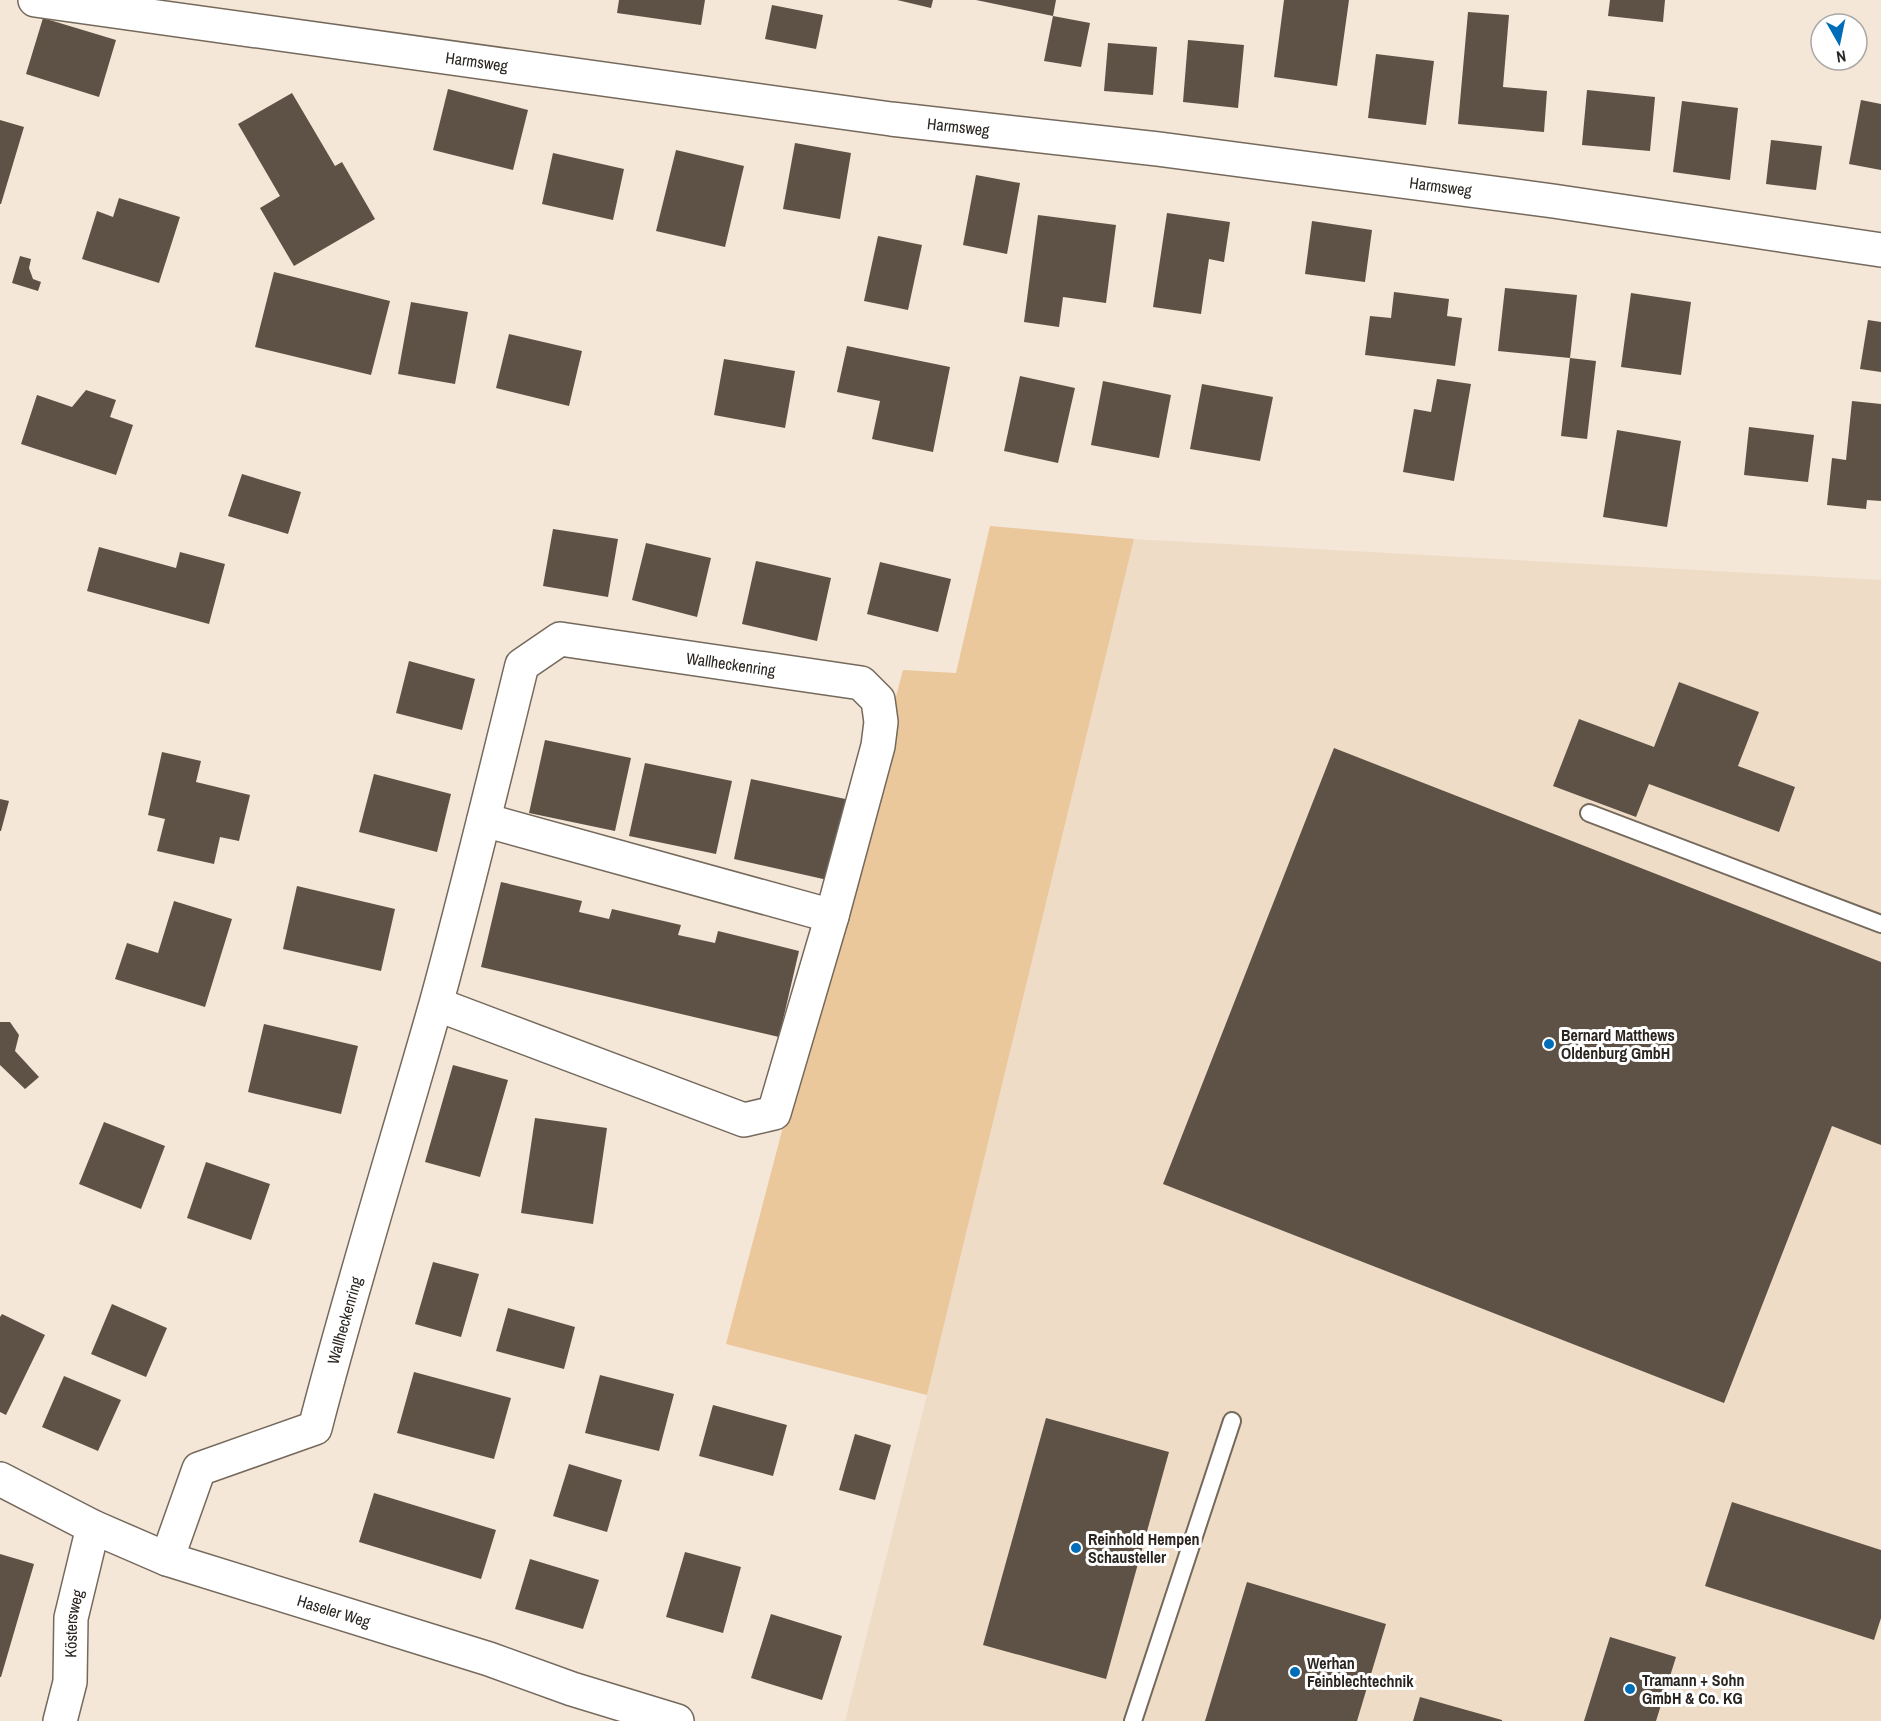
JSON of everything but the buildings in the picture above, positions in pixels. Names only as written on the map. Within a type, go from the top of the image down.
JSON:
[{"type":"street","name":"Harmsweg","points":[[35,0],[891,119],[1158,149],[1553,201],[1881,250]]},
{"type":"street","name":"Wallheckenring","points":[[168,1559],[199,1469],[315,1428],[343,1318],[436,1004],[522,665],[560,639],[861,683],[878,700],[881,722],[878,746],[832,916],[774,1113],[744,1120],[436,1004]]},
{"type":"street","points":[[484,820],[832,916]]},
{"type":"street","name":"Haseler Weg","points":[[0,1479],[93,1527],[168,1559],[489,1659],[572,1689],[677,1721]]},
{"type":"street","name":"Köstersweg","points":[[60,1721],[69,1682],[71,1618],[93,1527]]},
{"type":"lane","points":[[1589,813],[1881,924]]},
{"type":"lane","points":[[1133,1721],[1232,1421]]},
{"type":"shaded area","points":[[990,526],[1134,539],[927,1395],[726,1344],[903,670],[956,673]]},
{"type":"shaded area","points":[[1134,539],[1881,580],[1881,1721],[845,1721],[927,1395]]},
{"type":"place","name":"Bernard Matthews Oldenburg GmbH","points":[[1549,1044]]},
{"type":"place","name":"Reinhold Hempen Schausteller","points":[[1076,1548]]},
{"type":"place","name":"Werhan Feinblechtechnik","points":[[1295,1672]]},
{"type":"place","name":"Tramann + Sohn GmbH & Co. KG","points":[[1630,1689]]}]
